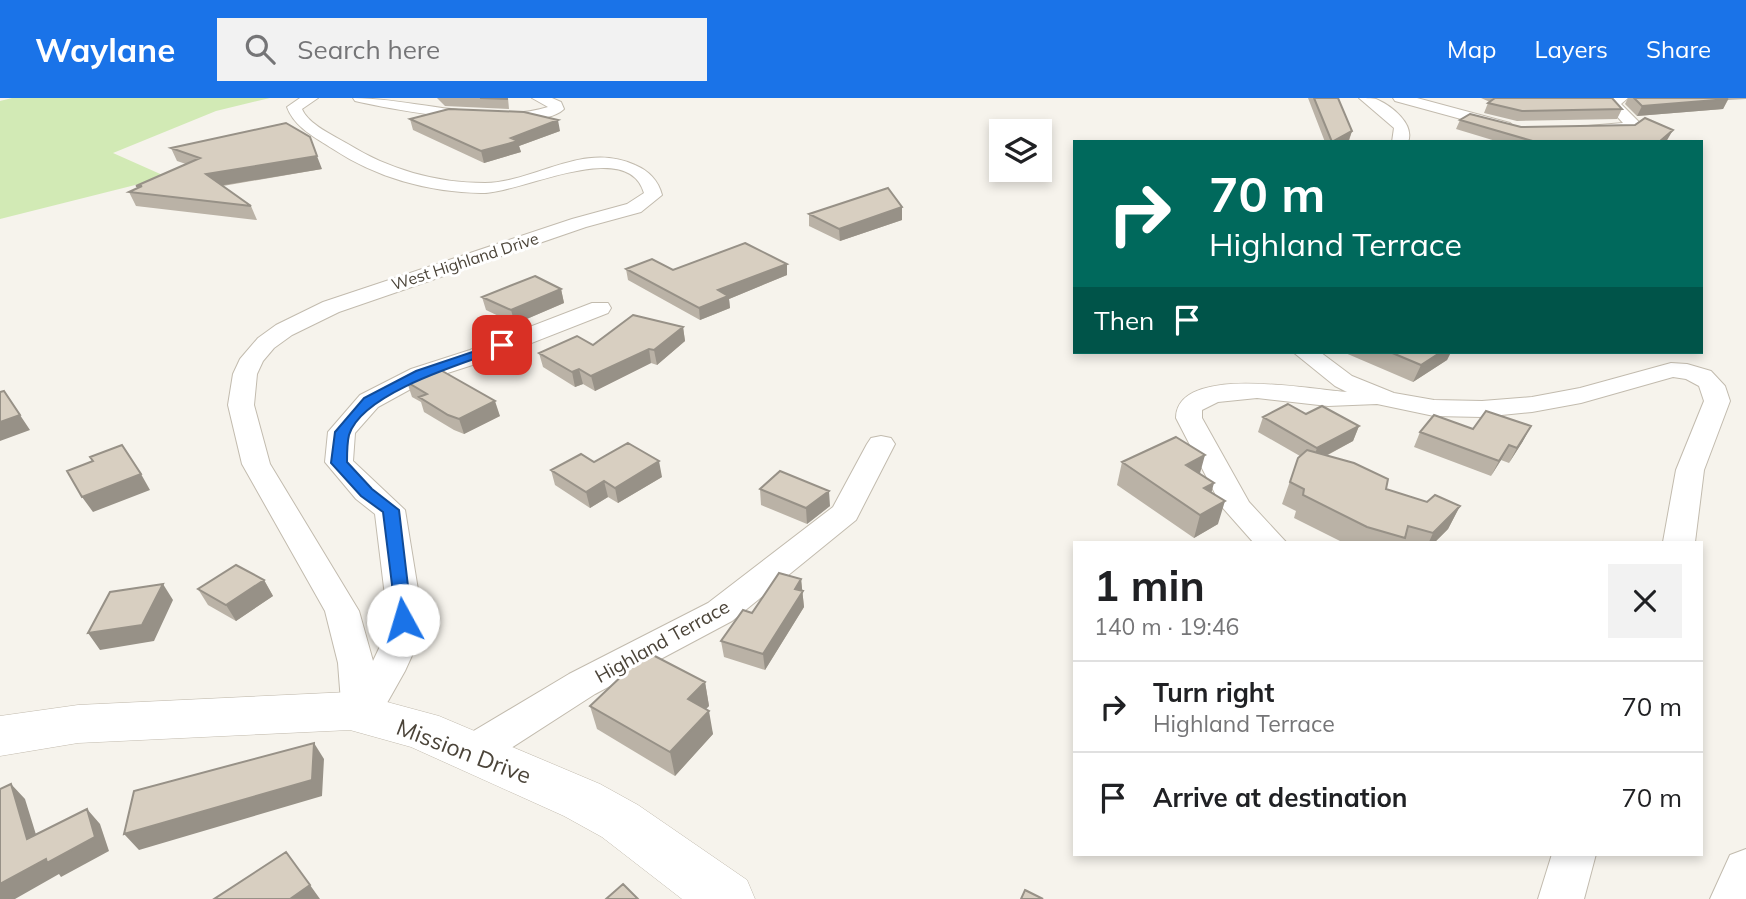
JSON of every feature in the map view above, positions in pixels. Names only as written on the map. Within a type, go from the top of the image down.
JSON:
[{"type":"street","name":"West Highland Drive","points":[[311,98],[294,107],[298,117],[376,167],[394,173],[458,186],[491,188],[518,183],[577,165],[618,163],[642,175],[649,183],[653,195],[634,208],[579,223],[331,307],[284,330],[266,343],[253,359],[245,374],[241,405],[256,464],[342,611],[356,663],[361,715]]},
{"type":"street","points":[[359,98],[392,105],[508,116],[537,115],[557,109],[556,105],[539,98]]},
{"type":"street","points":[[1366,98],[1402,126],[1401,140]]},
{"type":"street","points":[[1400,98],[1517,129]]},
{"type":"street","points":[[1571,130],[1630,127],[1633,124],[1612,103],[1621,98]]},
{"type":"street","points":[[361,715],[387,671],[401,640],[402,596],[390,510],[366,492],[339,463],[342,432],[369,401],[420,374],[600,308]]},
{"type":"street","points":[[1308,354],[1340,378],[1382,396],[1441,408],[1503,409],[1586,395],[1671,370],[1682,369],[1698,375],[1713,384],[1717,391],[1717,401],[1690,470],[1679,541]]},
{"type":"street","points":[[1269,541],[1237,507],[1189,418],[1189,406],[1206,395],[1249,390],[1357,401],[1382,396]]},
{"type":"street","name":"Highland Terrace","points":[[474,751],[582,684],[720,612],[845,513],[881,444]]},
{"type":"street","name":"Mission Drive","points":[[0,736],[78,724],[350,710],[422,730],[582,800],[620,821],[727,899]]},
{"type":"street","points":[[1561,899],[1573,856]]},
{"type":"street","points":[[1733,899],[1746,869]]},
{"type":"green space","points":[[12,98],[270,98],[216,111],[113,153],[167,177],[0,219],[0,101]]},
{"type":"building","points":[[1314,98],[1338,98],[1352,131],[1331,140]]},
{"type":"building","points":[[1495,98],[1612,98],[1622,109],[1522,111],[1488,103]]},
{"type":"building","points":[[1634,98],[1725,98],[1728,99],[1642,106]]},
{"type":"building","points":[[449,109],[524,112],[558,120],[511,138],[518,141],[481,151],[410,119]]},
{"type":"building","points":[[1470,114],[1521,127],[1635,125],[1645,118],[1673,130],[1661,140],[1529,140],[1460,120]]},
{"type":"building","points":[[286,123],[310,137],[317,156],[206,174],[251,206],[129,192],[142,186],[136,186],[200,158],[171,148]]},
{"type":"building","points":[[888,188],[902,207],[839,229],[809,214]]},
{"type":"building","points":[[745,243],[787,264],[718,290],[728,296],[699,308],[626,269],[652,259],[673,270]]},
{"type":"building","points":[[535,276],[561,289],[511,310],[482,297]]},
{"type":"building","points":[[633,315],[683,327],[654,350],[649,349],[591,376],[579,369],[572,372],[539,353],[577,336],[593,345]]},
{"type":"building","points":[[1395,354],[1438,354],[1421,365]]},
{"type":"building","points":[[437,368],[495,401],[459,419],[448,415],[419,397],[427,394],[407,382]]},
{"type":"building","points":[[4,391],[20,415],[0,422],[0,392]]},
{"type":"building","points":[[1288,404],[1306,414],[1322,406],[1359,426],[1317,448],[1263,417]]},
{"type":"building","points":[[1486,411],[1531,426],[1517,448],[1509,445],[1499,461],[1420,432],[1434,415],[1473,429]]},
{"type":"building","points":[[1176,437],[1205,455],[1186,465],[1214,483],[1204,488],[1225,501],[1200,515],[1122,462]]},
{"type":"building","points":[[628,443],[659,461],[615,488],[604,481],[586,492],[551,470],[581,454],[594,462]]},
{"type":"building","points":[[122,445],[141,474],[82,497],[67,471],[93,461],[90,457]]},
{"type":"building","points":[[1307,450],[1354,463],[1388,479],[1386,489],[1427,502],[1435,495],[1460,506],[1433,533],[1408,526],[1405,538],[1367,527],[1303,495],[1304,489],[1290,482],[1298,458]]},
{"type":"building","points":[[780,471],[829,491],[806,508],[760,489]]},
{"type":"building","points":[[236,565],[264,580],[226,605],[198,589]]},
{"type":"building","points":[[779,573],[801,579],[795,589],[803,591],[763,654],[721,641],[743,610],[752,613]]},
{"type":"building","points":[[163,584],[142,625],[88,633],[110,592]]},
{"type":"building","points":[[647,652],[705,682],[688,699],[709,711],[670,752],[590,706]]},
{"type":"building","points":[[314,743],[312,780],[124,834],[134,791]]},
{"type":"building","points":[[11,784],[27,839],[87,809],[95,837],[0,884],[0,789]]},
{"type":"building","points":[[286,852],[310,885],[290,899],[214,899]]},
{"type":"building","points":[[623,884],[638,899],[606,899]]},
{"type":"building","points":[[1025,890],[1043,899],[1021,899]]},
{"type":"route","points":[[403,620],[390,510],[366,492],[339,463],[342,432],[369,401],[420,374],[502,345]]}]
